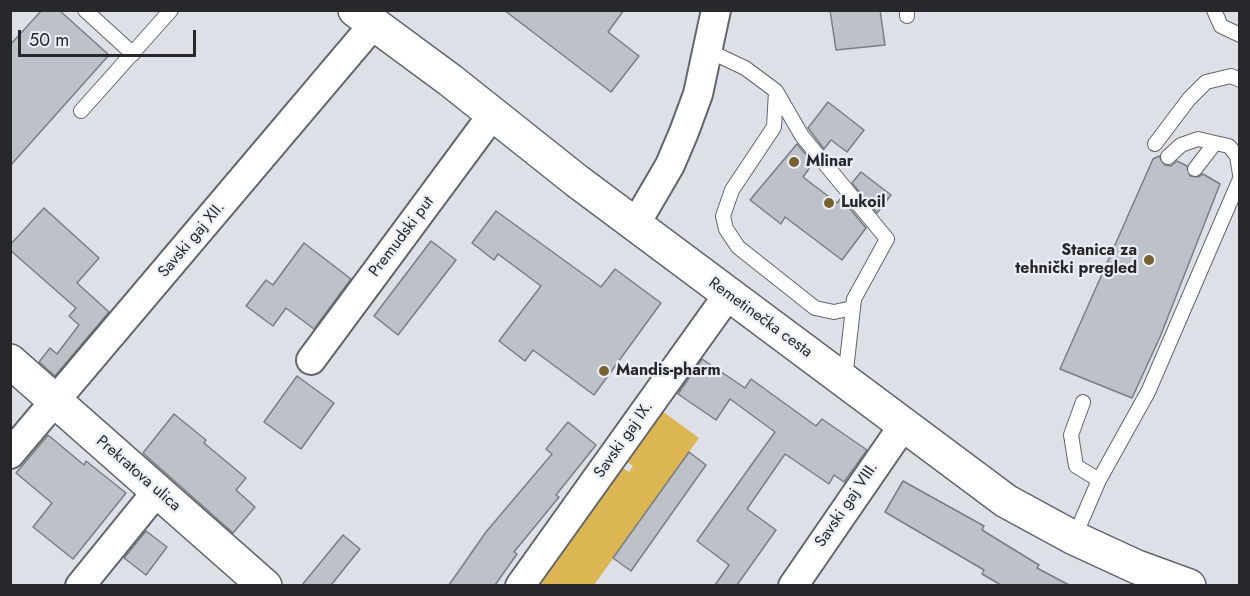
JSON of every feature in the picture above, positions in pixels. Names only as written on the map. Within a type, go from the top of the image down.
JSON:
[{"type":"main road","name":"Remetinečka cesta","points":[[364,18],[728,295],[1006,501],[1074,538],[1137,567],[1189,585]]},
{"type":"main road","name":"Prekratova ulica","points":[[10,361],[265,585]]},
{"type":"street","points":[[635,225],[670,165],[684,132],[698,94],[716,10]]},
{"type":"street","name":"Savski gaj XII.","points":[[10,454],[364,18]]},
{"type":"street","name":"Premudski put","points":[[310,360],[493,114]]},
{"type":"street","name":"Savski gaj IX.","points":[[520,585],[728,295]]},
{"type":"street","name":"Savski gaj VIII.","points":[[793,585],[903,426]]},
{"type":"street","points":[[80,585],[158,490]]},
{"type":"lane","points":[[85,10],[133,54]]},
{"type":"lane","points":[[81,111],[171,10]]},
{"type":"lane","points":[[1214,10],[1221,26],[1239,35]]},
{"type":"lane","points":[[709,51],[745,68],[776,91],[802,136],[887,238],[854,299],[845,381]]},
{"type":"lane","points":[[1155,144],[1189,99],[1206,81],[1231,76],[1239,80]]},
{"type":"lane","points":[[776,91],[774,127],[732,190],[723,216],[726,229],[738,246],[815,308],[834,312],[852,308]]},
{"type":"lane","points":[[1168,157],[1181,145],[1198,139],[1228,146],[1238,156],[1239,174]]},
{"type":"lane","points":[[1195,169],[1215,143]]},
{"type":"lane","points":[[1074,538],[1099,480],[1148,392],[1239,179]]},
{"type":"lane","points":[[1083,402],[1071,435],[1076,466],[1099,480]]},
{"type":"shaded area","points":[[658,408],[699,438],[594,585],[540,585],[532,580],[618,465],[629,472],[633,466],[623,459]]},
{"type":"building","points":[[42,10],[59,10],[109,55],[10,166],[10,45]]},
{"type":"building","points":[[504,10],[624,10],[608,32],[639,56],[611,92]]},
{"type":"building","points":[[830,10],[880,10],[885,45],[836,50]]},
{"type":"building","points":[[828,102],[864,130],[847,152],[831,140],[824,149],[808,128]]},
{"type":"building","points":[[797,144],[813,163],[803,177],[837,203],[841,198],[866,228],[842,260],[785,217],[781,224],[750,200]]},
{"type":"building","name":"Stanica za tehnički pregled","points":[[1159,156],[1165,165],[1171,166],[1177,161],[1187,166],[1190,176],[1198,177],[1203,174],[1220,184],[1160,337],[1132,398],[1060,369],[1153,159]]},
{"type":"building","points":[[861,172],[891,195],[877,213],[852,183]]},
{"type":"building","points":[[44,208],[99,258],[77,283],[109,312],[55,376],[39,362],[50,348],[57,354],[79,325],[69,316],[76,308],[10,250],[10,245]]},
{"type":"building","points":[[496,211],[601,287],[615,269],[661,303],[594,395],[533,350],[525,361],[499,341],[541,286],[498,254],[494,260],[472,243]]},
{"type":"building","points":[[431,241],[456,260],[398,335],[374,316]]},
{"type":"building","points":[[304,243],[351,279],[314,329],[286,308],[273,326],[246,306],[266,280],[273,285]]},
{"type":"building","points":[[702,359],[745,388],[751,379],[816,426],[822,419],[867,450],[844,482],[834,475],[829,484],[785,454],[747,509],[776,530],[737,585],[715,585],[729,565],[697,541],[775,432],[730,399],[716,420],[678,394]]},
{"type":"building","points":[[297,376],[334,403],[301,449],[264,422]]},
{"type":"building","points":[[174,414],[206,440],[204,443],[246,478],[236,490],[255,507],[233,533],[143,453]]},
{"type":"building","points":[[568,422],[596,445],[556,495],[559,497],[514,552],[517,554],[495,585],[449,585],[486,532],[552,454],[546,449]]},
{"type":"building","points":[[48,435],[84,465],[86,461],[126,493],[73,559],[33,527],[52,503],[16,473]]},
{"type":"building","points":[[689,452],[706,465],[631,571],[613,558]]},
{"type":"building","points":[[903,481],[984,526],[982,530],[1039,565],[1037,568],[1069,585],[1001,585],[982,574],[984,570],[885,512]]},
{"type":"building","points":[[146,531],[167,547],[146,575],[124,558]]},
{"type":"building","points":[[343,535],[360,549],[331,585],[302,585]]},
{"type":"place","name":"Mlinar","points":[[794,162]]},
{"type":"place","name":"Lukoil","points":[[829,203]]},
{"type":"place","name":"Stanica za tehnički pregled","points":[[1149,260]]},
{"type":"place","name":"Mandis-pharm","points":[[604,371]]}]
